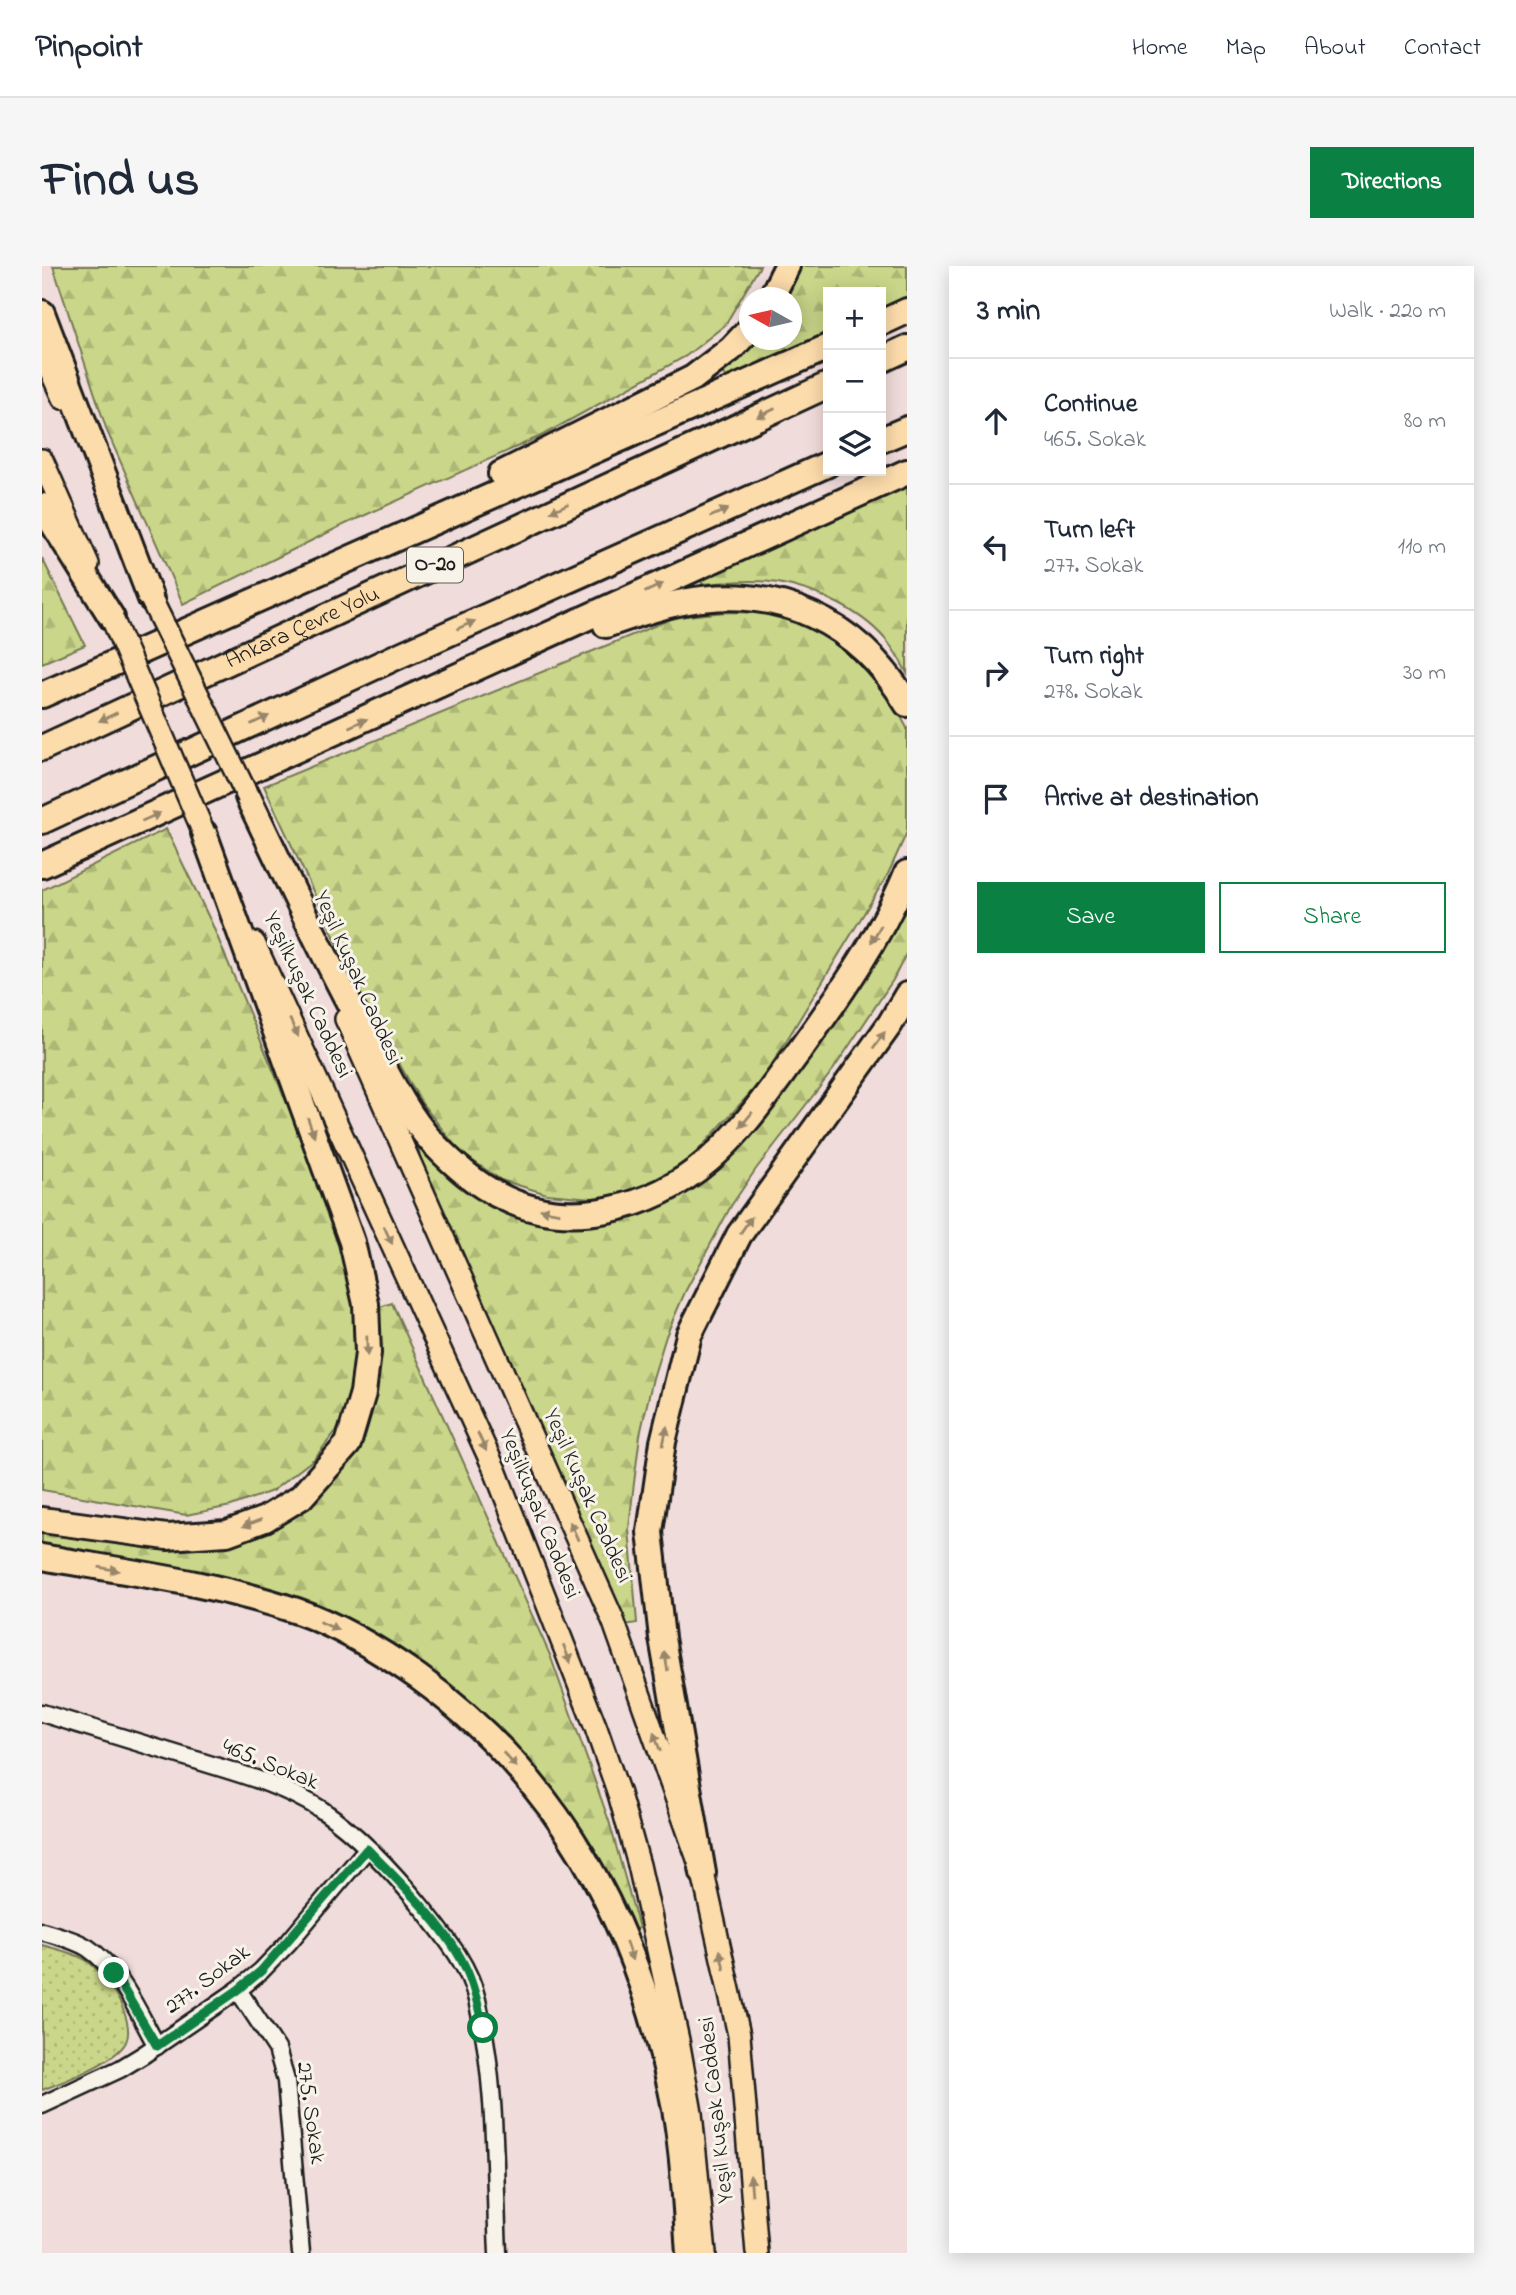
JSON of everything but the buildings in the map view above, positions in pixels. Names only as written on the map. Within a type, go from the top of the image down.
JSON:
[{"type":"highway","points":[[776,287],[787,266]]},
{"type":"highway","points":[[886,321],[907,311]]},
{"type":"highway","points":[[42,313],[151,599]]},
{"type":"highway","points":[[228,611],[693,378],[739,340]]},
{"type":"highway","points":[[886,358],[907,348]]},
{"type":"highway","points":[[42,695],[823,349]]},
{"type":"highway","name":"Ankara Çevre Yolu","points":[[42,748],[823,386]]},
{"type":"highway","points":[[886,438],[907,429]]},
{"type":"highway","points":[[42,821],[398,656],[823,466]]},
{"type":"highway","points":[[42,867],[907,472]]},
{"type":"highway","points":[[42,506],[112,618]]},
{"type":"highway","points":[[386,710],[650,610],[686,601],[717,598],[748,598],[777,603],[827,621],[849,635],[886,671],[907,704]]},
{"type":"highway","points":[[247,797],[331,968],[387,1073],[425,1133],[476,1181],[498,1195],[519,1204],[568,1214],[612,1210],[655,1196],[693,1173],[720,1150],[771,1089],[852,974],[907,873]]},
{"type":"highway","points":[[42,1520],[167,1537],[227,1532],[265,1519],[301,1497],[348,1444],[363,1393],[368,1353],[366,1304],[352,1242],[204,832]]},
{"type":"highway","points":[[703,1873],[662,1637],[650,1532],[663,1442],[689,1335],[739,1236],[890,1024],[907,995]]},
{"type":"highway","points":[[42,1557],[195,1584],[298,1611],[379,1650],[450,1701],[509,1759],[562,1821],[596,1878],[627,1942],[672,2091],[689,2253]]},
{"type":"main road","name":"Yeşil Kuşak Caddesi","points":[[42,351],[151,599],[247,797],[613,1620],[703,1873],[739,2035],[757,2253]]},
{"type":"main road","name":"Yeşilkuşak Caddesi","points":[[42,460],[204,832],[495,1470],[596,1728],[619,1794],[639,1865],[678,2040],[691,2113],[705,2253]]},
{"type":"street","name":"465. Sokak","points":[[42,1713],[248,1776],[287,1792],[320,1809],[342,1825],[416,1900],[453,1947],[466,1969],[477,1997],[489,2064],[498,2253]]},
{"type":"street","name":"277. Sokak","points":[[42,2105],[120,2069],[238,1990],[288,1943],[367,1849]]},
{"type":"street","points":[[42,1931],[76,1942],[103,1960],[125,1990],[157,2046]]},
{"type":"street","name":"275. Sokak","points":[[238,1990],[277,2049],[286,2081],[301,2253]]},
{"type":"green space","points":[[53,266],[760,266],[748,287],[739,287],[739,301],[725,325],[686,356],[543,435],[341,526],[183,604],[107,431]]},
{"type":"green space","points":[[799,266],[907,266],[907,306],[886,315],[886,287],[823,287],[823,343],[729,385],[721,369],[745,350],[802,350],[802,287],[791,287]]},
{"type":"green space","points":[[907,481],[907,673],[893,648],[868,622],[824,597],[793,586],[769,582],[702,584],[700,571]]},
{"type":"green space","points":[[42,558],[85,645],[42,663]]},
{"type":"green space","points":[[726,612],[775,613],[847,642],[882,681],[907,728],[907,832],[888,874],[763,1079],[675,1176],[630,1195],[592,1198],[547,1194],[501,1180],[460,1152],[421,1102],[367,1007],[264,786],[676,617]]},
{"type":"green space","points":[[166,829],[212,924],[350,1254],[360,1369],[343,1422],[314,1459],[272,1491],[231,1506],[186,1515],[42,1490],[42,890]]},
{"type":"green space","points":[[907,906],[907,952],[893,980],[833,1070],[756,1169],[731,1206],[685,1292],[666,1336],[640,1435],[629,1529],[637,1623],[619,1626],[411,1154],[426,1148],[444,1174],[469,1194],[497,1209],[549,1224],[594,1225],[616,1221],[638,1215],[680,1197],[723,1166],[764,1121],[832,1027]]},
{"type":"green space","points":[[392,1303],[550,1655],[609,1821],[639,1928],[626,1932],[514,1750],[451,1688],[366,1631],[42,1550],[42,1528],[230,1541],[355,1447],[373,1309]]},
{"type":"green space","points":[[42,1945],[92,1964],[109,1984],[123,2008],[128,2032],[126,2042],[112,2057],[42,2090]]},
{"type":"route","points":[[114,1973],[157,2046],[261,1971],[367,1849],[416,1900],[453,1947],[466,1969],[477,1997],[483,2028]]}]
